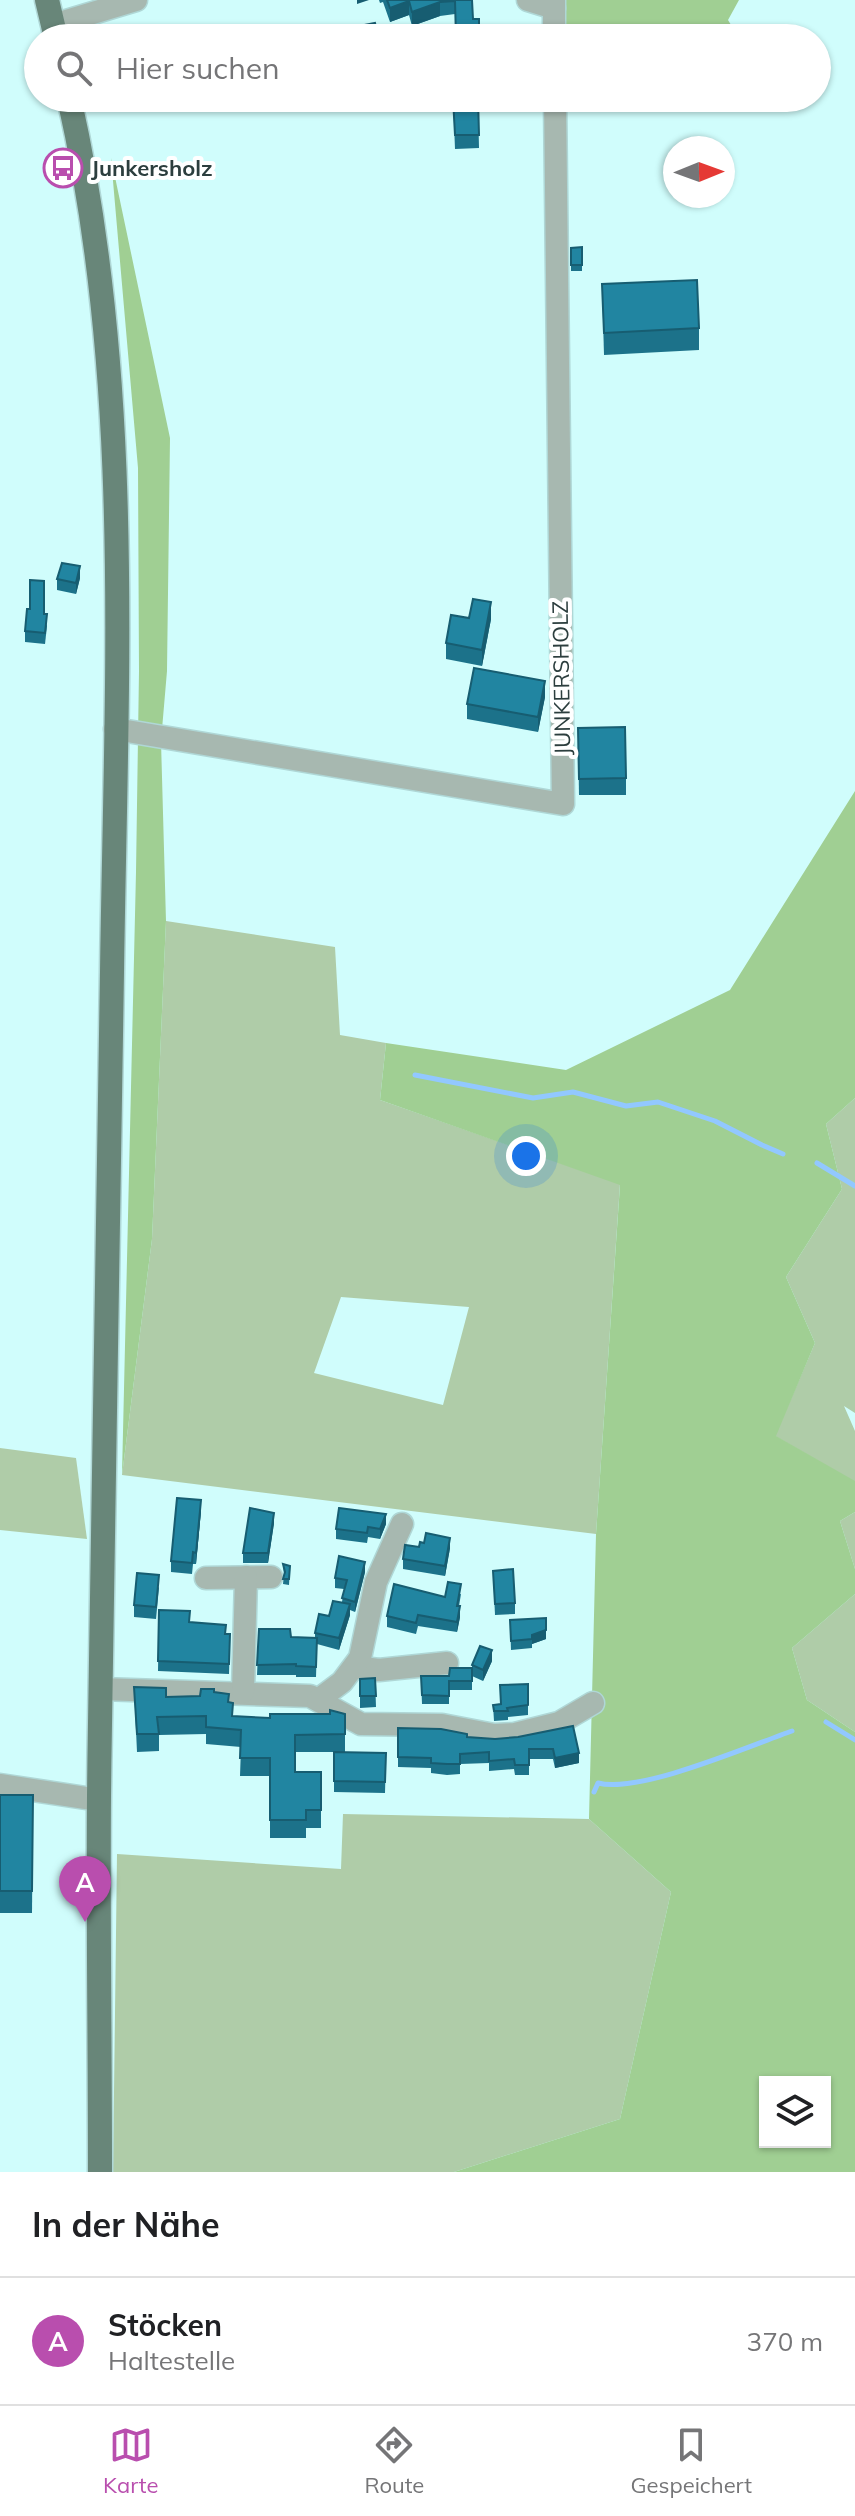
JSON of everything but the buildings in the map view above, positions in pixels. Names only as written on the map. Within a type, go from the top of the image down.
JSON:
[{"type":"main road","points":[[47,0],[53,24]]},
{"type":"main road","points":[[72,112],[84,163],[108,350],[116,529],[99,1800],[100,2172]]},
{"type":"street","points":[[73,24],[136,0]]},
{"type":"street","points":[[528,0],[554,4]]},
{"type":"street","name":"JUNKERSHOLZ","points":[[115,729],[563,804],[555,112]]},
{"type":"street","points":[[318,1700],[342,1682],[360,1658],[376,1582],[402,1524]]},
{"type":"street","points":[[243,1692],[246,1577]]},
{"type":"street","points":[[206,1578],[271,1577]]},
{"type":"street","points":[[355,1667],[379,1670],[447,1663]]},
{"type":"street","points":[[101,1689],[310,1696],[361,1724],[442,1725],[494,1735],[515,1734],[559,1723],[593,1703]]},
{"type":"street","points":[[0,1785],[99,1800]]},
{"type":"green space","points":[[561,0],[739,0],[728,20],[730,24],[562,24]]},
{"type":"green space","points":[[111,158],[170,438],[167,671],[161,741],[166,921],[152,1239],[122,1475],[136,872],[138,468]]},
{"type":"green space","points":[[855,791],[855,1098],[826,1124],[842,1189],[786,1277],[815,1343],[776,1436],[855,1481],[855,1512],[840,1521],[855,1569],[855,1594],[792,1648],[807,1700],[855,1732],[855,2172],[454,2172],[620,2119],[671,1892],[589,1819],[596,1534],[620,1185],[380,1100],[386,1043],[566,1070],[730,990]]},
{"type":"green space","points":[[166,921],[335,947],[340,1035],[386,1043],[380,1100],[620,1184],[596,1534],[122,1475],[152,1239]],"holes":[[[341,1297],[469,1307],[443,1405],[314,1373]]]},
{"type":"green space","points":[[855,1098],[855,1413],[844,1406],[855,1431],[855,1482],[775,1436],[815,1343],[786,1277],[842,1189],[826,1124]]},
{"type":"green space","points":[[0,1448],[76,1458],[87,1539],[0,1530]]},
{"type":"green space","points":[[855,1512],[855,1569],[840,1521]]},
{"type":"green space","points":[[855,1594],[855,1732],[807,1700],[792,1648]]},
{"type":"green space","points":[[343,1814],[589,1819],[671,1892],[620,2119],[454,2172],[113,2172],[117,1854],[341,1869]]},
{"type":"waterway","points":[[415,1075],[533,1098],[573,1092],[626,1106],[658,1102],[715,1121],[783,1154]]},
{"type":"waterway","points":[[817,1163],[855,1186]]},
{"type":"waterway","points":[[826,1722],[855,1740]]},
{"type":"waterway","points":[[594,1792],[598,1783],[616,1785],[640,1782],[723,1757],[792,1731]]},
{"type":"place","name":"Junkersholz","points":[[63,168]]},
{"type":"place","name":"Stöcken","points":[[85,1922]]}]
